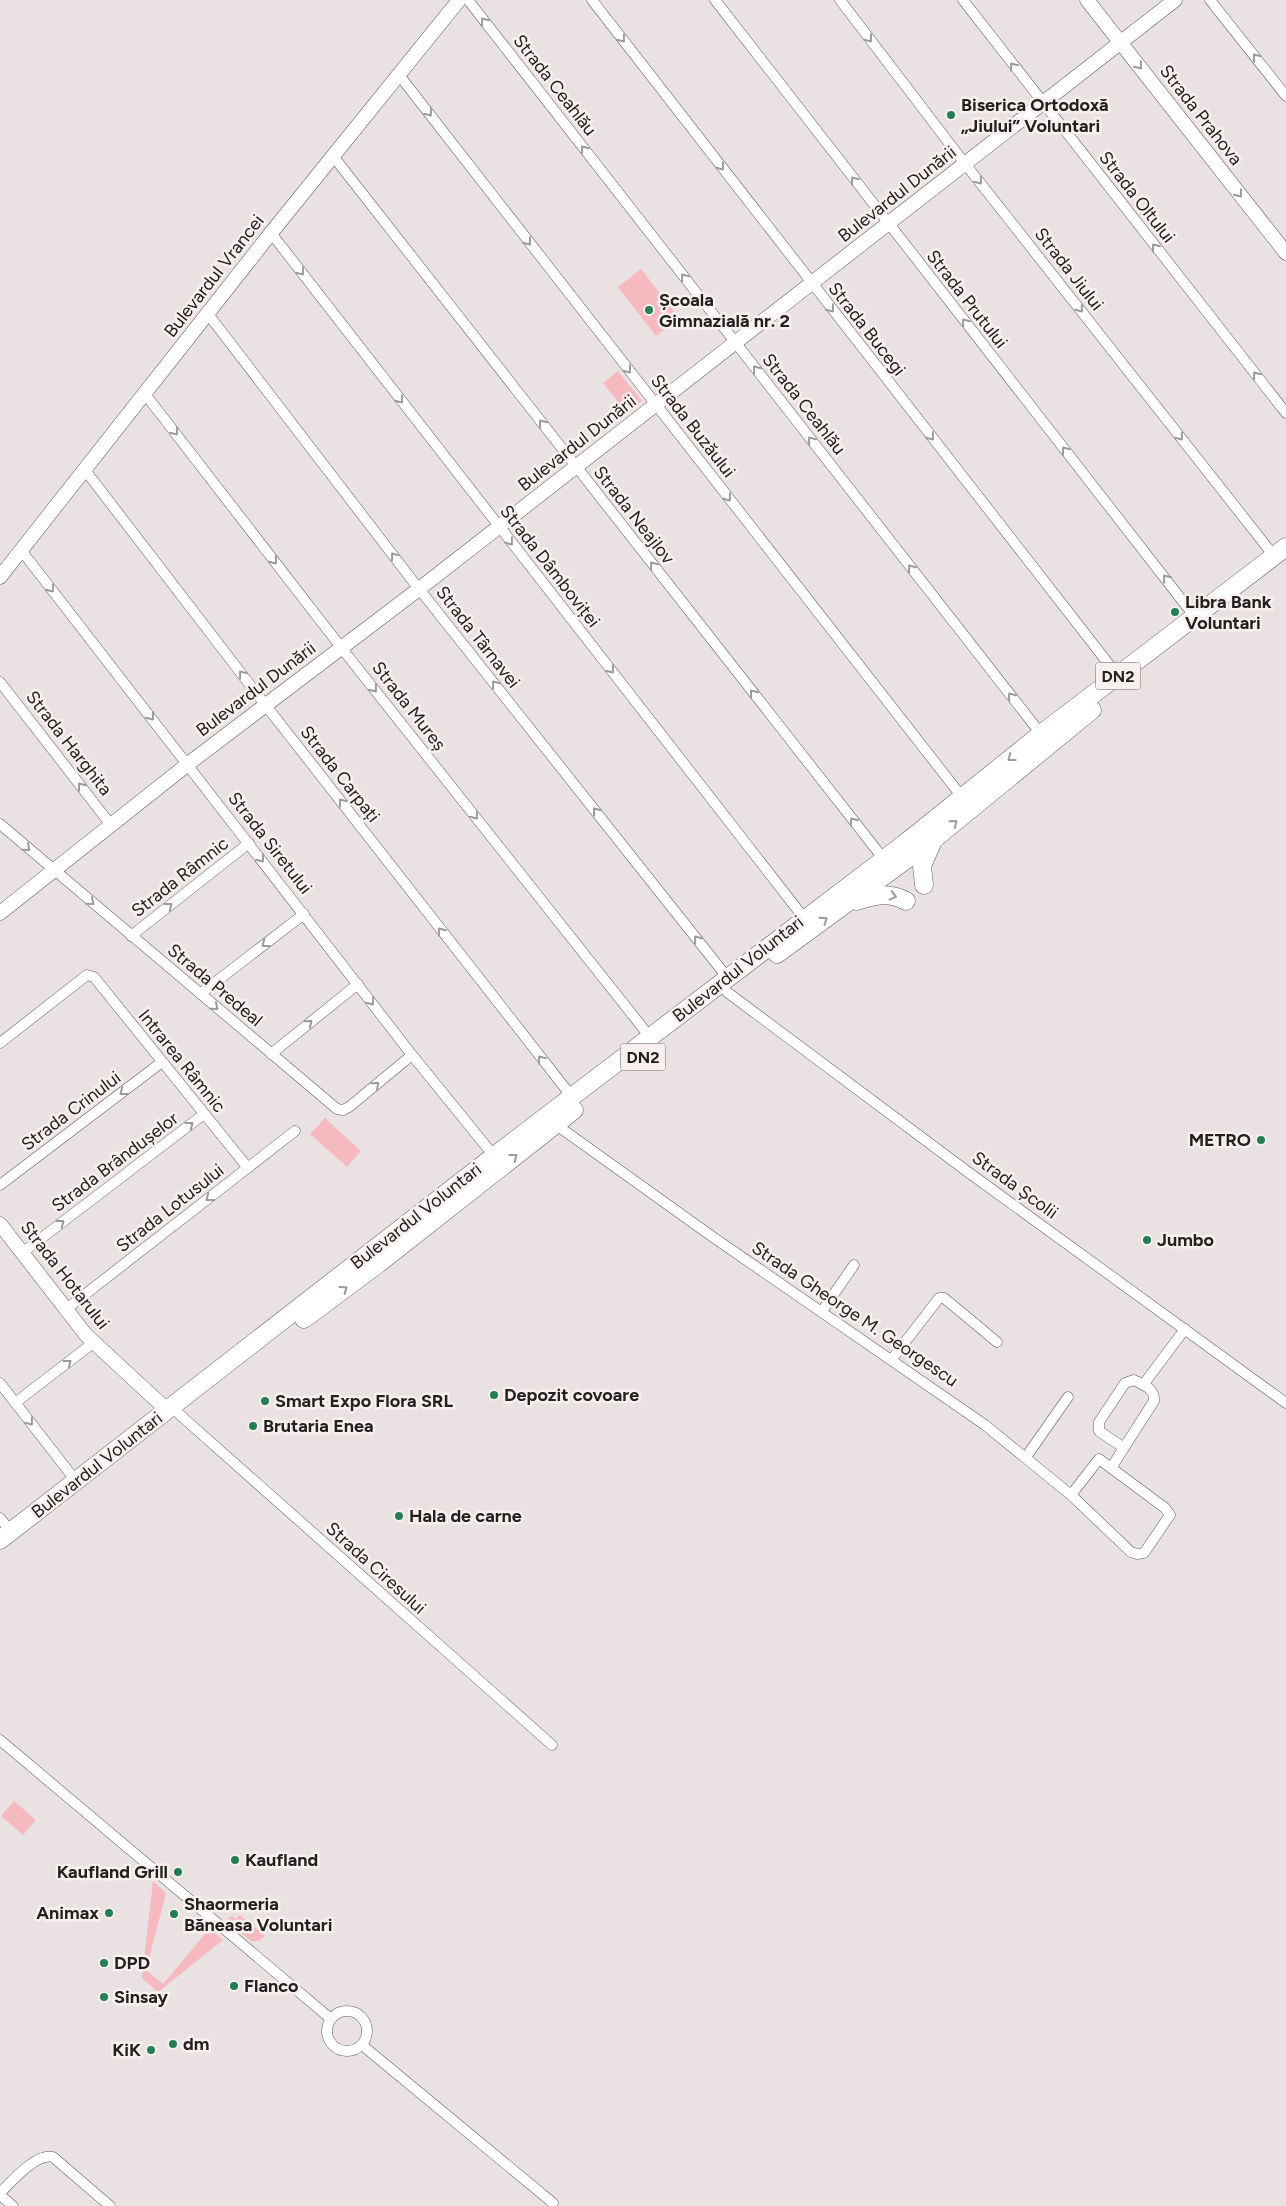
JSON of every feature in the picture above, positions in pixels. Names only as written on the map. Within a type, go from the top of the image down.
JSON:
[{"type":"highway","name":"Bulevardul Voluntari","points":[[0,1553],[173,1412],[494,1156],[650,1037],[845,905],[962,797],[1041,734],[1195,617],[1282,555]]},
{"type":"highway","name":"Bulevardul Voluntari","points":[[4,1530],[76,1481],[378,1264],[556,1124],[727,985],[804,918],[888,864],[933,840],[1282,555]]},
{"type":"highway","points":[[924,885],[922,866],[933,840]]},
{"type":"highway","points":[[845,905],[884,894],[906,901]]},
{"type":"street","name":"Bulevardul Vrancei","points":[[0,577],[271,233],[459,0]]},
{"type":"street","name":"Strada Ceahlău","points":[[468,0],[1041,734]]},
{"type":"street","name":"Strada Bucegi","points":[[592,0],[1118,676]]},
{"type":"street","name":"Strada Prutului","points":[[715,0],[1195,617]]},
{"type":"street","name":"Strada Jiului","points":[[840,0],[966,164],[1282,555]]},
{"type":"street","name":"Strada Oltului","points":[[963,0],[1286,413]]},
{"type":"street","name":"Strada Prahova","points":[[1087,0],[1286,253]]},
{"type":"street","name":"Bulevardul Dunării","points":[[0,913],[188,764],[576,467],[1175,0]]},
{"type":"street","points":[[1210,0],[1286,96]]},
{"type":"street","name":"Strada Buzăului","points":[[399,75],[962,797]]},
{"type":"street","name":"Strada Neajlov","points":[[334,156],[888,864]]},
{"type":"street","name":"Strada Dâmboviței","points":[[271,233],[804,918]]},
{"type":"street","name":"Strada Târnavei","points":[[208,314],[727,985]]},
{"type":"street","name":"Strada Mureș","points":[[145,394],[341,647],[650,1037]]},
{"type":"street","name":"Strada Carpați","points":[[85,470],[266,706],[572,1096]]},
{"type":"street","name":"Strada Siretului","points":[[21,550],[412,1055],[494,1156]]},
{"type":"street","name":"Strada Harghita","points":[[0,682],[111,825]]},
{"type":"street","name":"Strada Predeal","points":[[0,824],[337,1109],[343,1110],[412,1055]]},
{"type":"street","name":"Strada Râmnic","points":[[131,936],[249,843]]},
{"type":"street","points":[[200,994],[304,914]]},
{"type":"street","name":"Intrarea Râmnic","points":[[0,1043],[87,975],[94,977],[248,1168]]},
{"type":"street","points":[[271,1054],[358,984]]},
{"type":"street","name":"Strada Școlii","points":[[727,985],[968,1172],[1286,1403]]},
{"type":"street","name":"Strada Crinului","points":[[0,1185],[162,1062]]},
{"type":"street","name":"Strada Brândușelor","points":[[22,1253],[204,1114]]},
{"type":"street","name":"Strada Gheorge M. Georgescu","points":[[556,1124],[710,1235],[970,1414],[1071,1495],[1124,1546],[1137,1554],[1144,1553],[1169,1518],[1170,1513],[1111,1468]]},
{"type":"street","name":"Strada Lotusului","points":[[65,1310],[295,1131]]},
{"type":"street","name":"Strada Hotarului","points":[[0,1224],[65,1310],[93,1343],[173,1412]]},
{"type":"street","points":[[822,1312],[854,1265]]},
{"type":"street","points":[[892,1359],[939,1298],[944,1298],[997,1342]]},
{"type":"street","points":[[1146,1381],[1185,1329]]},
{"type":"street","points":[[15,1403],[93,1343]]},
{"type":"street","points":[[1071,1495],[1099,1459],[1111,1468],[1124,1448],[1154,1401],[1154,1394],[1151,1389],[1134,1380],[1125,1383],[1099,1422],[1098,1428],[1124,1448]]},
{"type":"street","points":[[0,1383],[76,1481]]},
{"type":"street","points":[[1026,1458],[1068,1397]]},
{"type":"street","name":"Strada Ciresului","points":[[173,1412],[552,1744]]},
{"type":"street","points":[[0,1740],[331,2019]]},
{"type":"street","points":[[341,2011],[354,2012],[360,2015],[367,2024],[368,2029],[368,2035],[362,2045],[352,2051],[340,2050],[334,2047],[327,2030],[331,2019],[341,2011]]},
{"type":"street","points":[[362,2045],[553,2203]]},
{"type":"street","points":[[13,2206],[0,2194],[37,2159],[44,2156],[53,2157],[110,2206]]},
{"type":"shaded area","points":[[641,269],[679,318],[656,336],[618,287]]},
{"type":"shaded area","points":[[618,371],[642,401],[627,413],[603,383]]},
{"type":"shaded area","points":[[325,1118],[361,1151],[347,1167],[310,1134]]},
{"type":"shaded area","points":[[14,1801],[36,1820],[23,1835],[1,1816]]},
{"type":"shaded area","points":[[153,1881],[166,1893],[146,1970],[163,1984],[210,1928],[223,1940],[158,1992],[142,1978]]},
{"type":"shaded area","points":[[240,1915],[265,1936],[259,1941],[251,1941],[226,1921],[231,1916],[236,1919]]},
{"type":"place","name":"Biserica Ortodoxă „Jiului” Voluntari","points":[[951,115]]},
{"type":"place","name":"Școala Gimnazială nr. 2","points":[[649,310]]},
{"type":"place","name":"Libra Bank Voluntari","points":[[1175,612]]},
{"type":"place","name":"METRO","points":[[1261,1140]]},
{"type":"place","name":"Jumbo","points":[[1147,1240]]},
{"type":"place","name":"Depozit covoare","points":[[494,1395]]},
{"type":"place","name":"Smart Expo Flora SRL","points":[[265,1401]]},
{"type":"place","name":"Brutaria Enea","points":[[253,1426]]},
{"type":"place","name":"Hala de carne","points":[[399,1516]]},
{"type":"place","name":"Kaufland","points":[[235,1860]]},
{"type":"place","name":"Kaufland Grill","points":[[178,1872]]},
{"type":"place","name":"Animax","points":[[109,1913]]},
{"type":"place","name":"Shaormeria Băneasa Voluntari","points":[[174,1914]]},
{"type":"place","name":"DPD","points":[[104,1963]]},
{"type":"place","name":"Flanco","points":[[234,1986]]},
{"type":"place","name":"Sinsay","points":[[104,1997]]},
{"type":"place","name":"dm","points":[[173,2044]]},
{"type":"place","name":"KiK","points":[[151,2050]]}]
